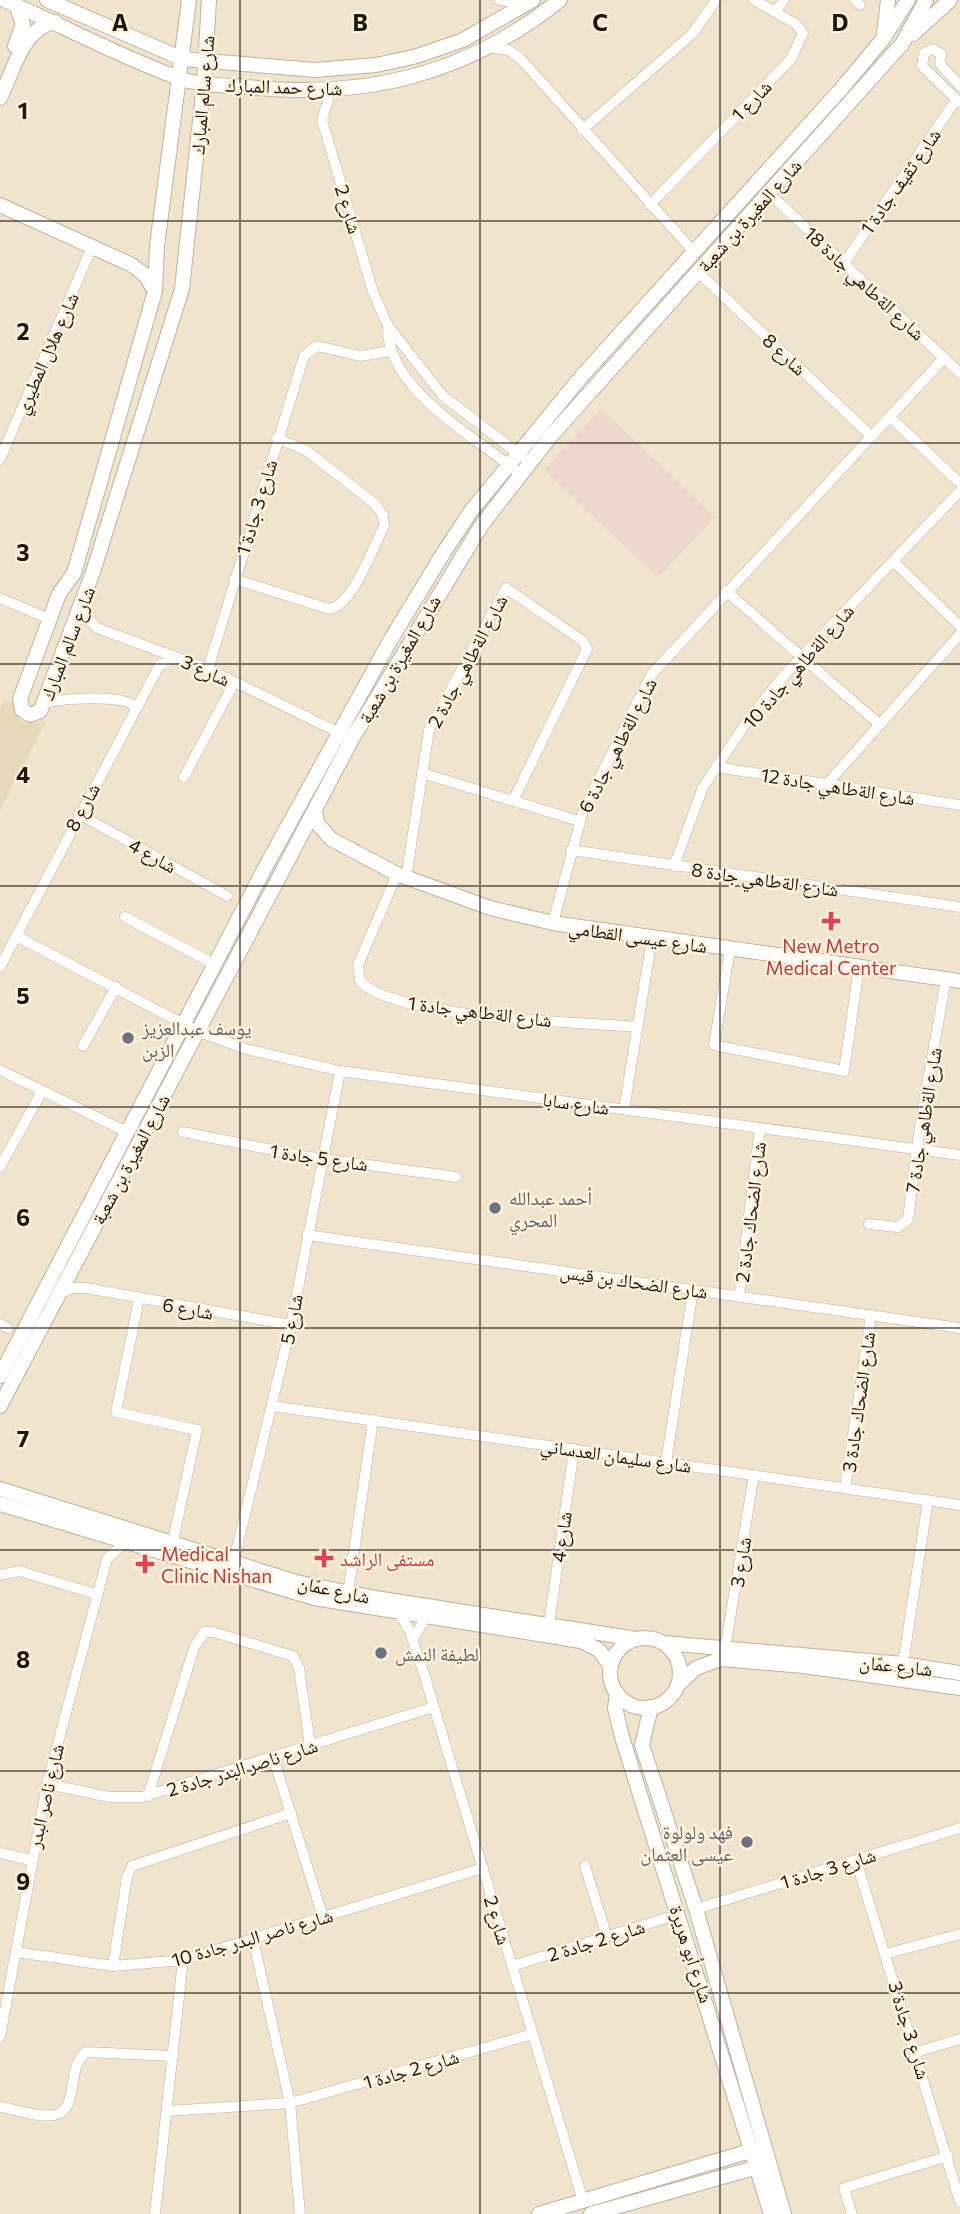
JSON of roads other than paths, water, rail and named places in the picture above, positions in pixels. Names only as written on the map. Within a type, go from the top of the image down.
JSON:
[{"type":"main road","name":"شارع حمد المبارك","points":[[47,0],[183,59],[279,69],[346,69],[417,56],[494,25],[531,1]]},
{"type":"main road","name":"شارع سالم المبارك","points":[[189,0],[181,79],[156,246],[155,291],[74,573],[59,594],[48,619],[20,702],[22,710],[30,715],[40,711],[88,589],[182,289],[204,83],[209,0]]},
{"type":"main road","name":"شارع حمد المبارك","points":[[10,3],[181,79],[204,83],[331,91],[410,79],[437,70],[523,27],[560,0]]},
{"type":"main road","points":[[883,39],[888,0]]},
{"type":"main road","name":"شارع المغيرة بن شعبة","points":[[0,1376],[214,964],[346,736],[444,552],[508,464],[581,377],[883,39],[908,0]]},
{"type":"main road","name":"شارع المغيرة بن شعبة","points":[[0,1406],[315,810],[346,736],[458,561],[520,474],[902,44],[926,0]]},
{"type":"main road","points":[[902,44],[950,0]]},
{"type":"main road","points":[[0,98],[23,24],[10,3]]},
{"type":"main road","points":[[0,77],[33,32],[55,22]]},
{"type":"main road","points":[[166,178],[178,178],[184,182],[191,210]]},
{"type":"main road","points":[[0,205],[123,261],[146,276],[155,291]]},
{"type":"main road","points":[[123,261],[143,260],[156,246]]},
{"type":"main road","points":[[315,810],[317,823],[331,839]]},
{"type":"main road","points":[[296,846],[312,838],[331,839]]},
{"type":"main road","name":"شارع عيسى القطامي","points":[[331,839],[401,876],[490,908],[553,923],[953,980]]},
{"type":"main road","points":[[0,1479],[16,1494]]},
{"type":"main road","name":"شارع عمّان","points":[[0,1489],[233,1564],[348,1593],[637,1639]]},
{"type":"main road","name":"شارع عمّان","points":[[0,1504],[314,1598],[581,1641],[599,1650],[611,1667]]},
{"type":"main road","points":[[0,1511],[18,1510]]},
{"type":"main road","points":[[637,1639],[664,1643],[678,1661],[679,1684],[671,1697],[651,1707],[636,1707],[617,1693],[611,1681],[611,1667],[617,1652],[637,1639]]},
{"type":"main road","name":"شارع عمّان","points":[[664,1643],[903,1664],[960,1673]]},
{"type":"main road","name":"شارع عمّان","points":[[679,1684],[696,1668],[721,1659],[804,1666],[960,1688]]},
{"type":"main road","name":"شارع أبو هريرة","points":[[617,1693],[615,1708],[622,1737],[745,2124],[759,2148]]},
{"type":"main road","name":"شارع أبو هريرة","points":[[651,1707],[642,1745],[696,1909],[764,2165],[784,2214]]},
{"type":"main road","points":[[724,2158],[741,2141],[745,2124]]},
{"type":"main road","points":[[539,2214],[759,2148]]},
{"type":"main road","points":[[591,2214],[764,2165]]},
{"type":"main road","name":"شارع أبو هريرة","points":[[764,2165],[765,2193],[771,2214]]},
{"type":"main road","points":[[723,2175],[750,2181],[765,2193]]},
{"type":"street","points":[[492,0],[497,12],[494,25]]},
{"type":"street","points":[[499,0],[519,4],[531,1]]},
{"type":"street","points":[[582,130],[692,34],[716,0]]},
{"type":"street","name":"شارع 1","points":[[650,205],[791,59],[803,33],[796,24],[754,0]]},
{"type":"street","points":[[775,12],[784,0]]},
{"type":"street","points":[[520,58],[517,44],[523,27]]},
{"type":"street","points":[[487,47],[501,48],[520,58],[694,253]]},
{"type":"street","points":[[958,102],[922,66],[924,53],[933,50],[941,54],[940,64],[960,86]]},
{"type":"street","name":"شارع 2","points":[[331,91],[322,120],[373,292],[388,326],[443,396],[530,463]]},
{"type":"street","name":"شارع ثقيف جادة 1","points":[[844,263],[958,102]]},
{"type":"street","name":"شارع الةطاهي جادة 18","points":[[769,192],[960,373]]},
{"type":"street","name":"شارع هلال المطيري","points":[[0,459],[3,446],[92,247]]},
{"type":"street","name":"شارع 8","points":[[698,272],[872,436]]},
{"type":"street","name":"شارع 2","points":[[388,326],[390,351]]},
{"type":"street","name":"شارع 3 جادة 1","points":[[208,669],[304,356],[311,348],[321,346],[360,356],[390,351]]},
{"type":"street","points":[[390,351],[431,405],[520,474]]},
{"type":"street","name":"شارع الةطاهي جادة 6","points":[[553,923],[579,821],[645,685],[667,655],[944,358]]},
{"type":"street","points":[[890,416],[960,483]]},
{"type":"street","points":[[234,579],[329,609],[336,608],[348,599],[384,526],[383,515],[375,504],[307,451],[277,438]]},
{"type":"street","name":"شارع الةطاهي جادة 10","points":[[674,866],[693,809],[716,767],[750,717],[802,656],[960,491]]},
{"type":"street","points":[[893,561],[960,626]]},
{"type":"street","name":"شارع الةطاهي جادة 2","points":[[401,876],[431,724],[506,588],[583,641],[587,649],[513,801]]},
{"type":"street","name":"شارع 3","points":[[88,589],[85,615],[97,628],[208,669],[346,736]]},
{"type":"street","points":[[726,591],[878,723]]},
{"type":"street","points":[[0,598],[48,619]]},
{"type":"street","points":[[827,784],[878,723],[960,634]]},
{"type":"street","name":"شارع 8","points":[[0,967],[159,666],[176,657]]},
{"type":"street","points":[[184,777],[234,683]]},
{"type":"street","points":[[43,704],[123,699],[136,707]]},
{"type":"street","name":"شارع الةطاهي جادة 12","points":[[716,767],[960,805]]},
{"type":"street","points":[[422,774],[579,821]]},
{"type":"street","name":"شارع 4","points":[[79,814],[227,896]]},
{"type":"street","name":"شارع الةطاهي جادة 8","points":[[571,850],[960,907]]},
{"type":"street","name":"شارع الةطاهي جادة 1","points":[[401,876],[358,965],[360,981],[373,992],[430,1008],[638,1027]]},
{"type":"street","points":[[125,917],[214,964]]},
{"type":"street","points":[[16,936],[197,1031]]},
{"type":"street","points":[[624,1109],[652,938]]},
{"type":"street","points":[[730,949],[715,1045],[844,1070],[859,967]]},
{"type":"street","name":"شارع الةطاهي جادة 7","points":[[869,1224],[898,1227],[906,1222],[917,1149],[953,980]]},
{"type":"street","points":[[83,1046],[116,987]]},
{"type":"street","name":"شارع سابا","points":[[197,1031],[246,1049],[340,1071],[960,1155]]},
{"type":"street","points":[[0,1070],[127,1132]]},
{"type":"street","name":"شارع 5","points":[[233,1564],[291,1325],[340,1071]]},
{"type":"street","points":[[0,1167],[42,1091]]},
{"type":"street","name":"شارع الضحاك جادة 2","points":[[739,1296],[760,1128]]},
{"type":"street","name":"شارع 5 جادة 1","points":[[183,1132],[323,1158],[456,1177]]},
{"type":"street","name":"شارع الضحاك بن قيس","points":[[307,1235],[960,1328]]},
{"type":"street","points":[[76,1262],[78,1276],[86,1287]]},
{"type":"street","name":"شارع 6","points":[[60,1293],[86,1287],[139,1300],[291,1325]]},
{"type":"street","points":[[666,1463],[692,1290]]},
{"type":"street","points":[[139,1300],[116,1412],[197,1430],[172,1545]]},
{"type":"street","name":"شارع الضحاك جادة 3","points":[[845,1488],[871,1315]]},
{"type":"street","name":"شارع سليمان العدساني","points":[[272,1406],[960,1505]]},
{"type":"street","points":[[348,1593],[373,1420]]},
{"type":"street","name":"شارع 4","points":[[549,1624],[574,1449]]},
{"type":"street","name":"شارع 3","points":[[726,1649],[754,1475]]},
{"type":"street","points":[[903,1664],[928,1500]]},
{"type":"street","points":[[101,1536],[107,1559]]},
{"type":"street","name":"شارع ناصر البدر","points":[[0,2037],[47,1784],[107,1559],[124,1543]]},
{"type":"street","points":[[0,1575],[19,1571],[96,1594]]},
{"type":"street","name":"شارع 2","points":[[399,1612],[413,1639],[583,2201]]},
{"type":"street","points":[[413,1639],[426,1617]]},
{"type":"street","points":[[148,1796],[195,1644],[204,1632],[213,1632],[293,1656],[299,1668],[310,1746]]},
{"type":"street","name":"شارع ناصر البدر جادة 2","points":[[47,1784],[110,1797],[148,1796],[434,1707]]},
{"type":"street","points":[[273,1757],[323,1917]]},
{"type":"street","points":[[113,1966],[127,1877],[132,1866],[291,1813]]},
{"type":"street","name":"شارع 3 جادة 1","points":[[696,1909],[960,1828]]},
{"type":"street","points":[[0,1853],[31,1860]]},
{"type":"street","name":"شارع 3 جادة 3","points":[[856,1860],[917,2052],[960,2202]]},
{"type":"street","points":[[585,1866],[607,1937]]},
{"type":"street","name":"شارع ناصر البدر جادة 10","points":[[16,1952],[113,1966],[183,1960],[483,1868]]},
{"type":"street","name":"شارع 2 جادة 2","points":[[512,1966],[679,1914]]},
{"type":"street","points":[[885,1954],[960,1934]]},
{"type":"street","points":[[253,1939],[290,2103],[300,2214]]},
{"type":"street","points":[[155,2214],[183,1960]]},
{"type":"street","name":"شارع 2 جادة 1","points":[[167,2110],[290,2103],[533,2034]]},
{"type":"street","points":[[917,2052],[960,2039]]},
{"type":"street","points":[[0,2107],[54,2116],[64,2111],[69,2105],[76,2063],[86,2052],[173,2056]]},
{"type":"street","points":[[852,2214],[844,2188],[948,2156]]},
{"type":"place","name":"New Metro Medical Center","points":[[831,921]]},
{"type":"place","name":"يوسف عبدالعزيز الزبن","points":[[128,1038]]},
{"type":"place","name":"أحمد عبدالله المحري","points":[[495,1208]]},
{"type":"place","name":"مستفى الراشد","points":[[324,1558]]},
{"type":"place","name":"Medical Clinic Nishan","points":[[145,1564]]},
{"type":"place","name":"لطيفة النمش","points":[[381,1653]]},
{"type":"place","name":"فهد ولولوة عيسى العثمان","points":[[747,1842]]}]
